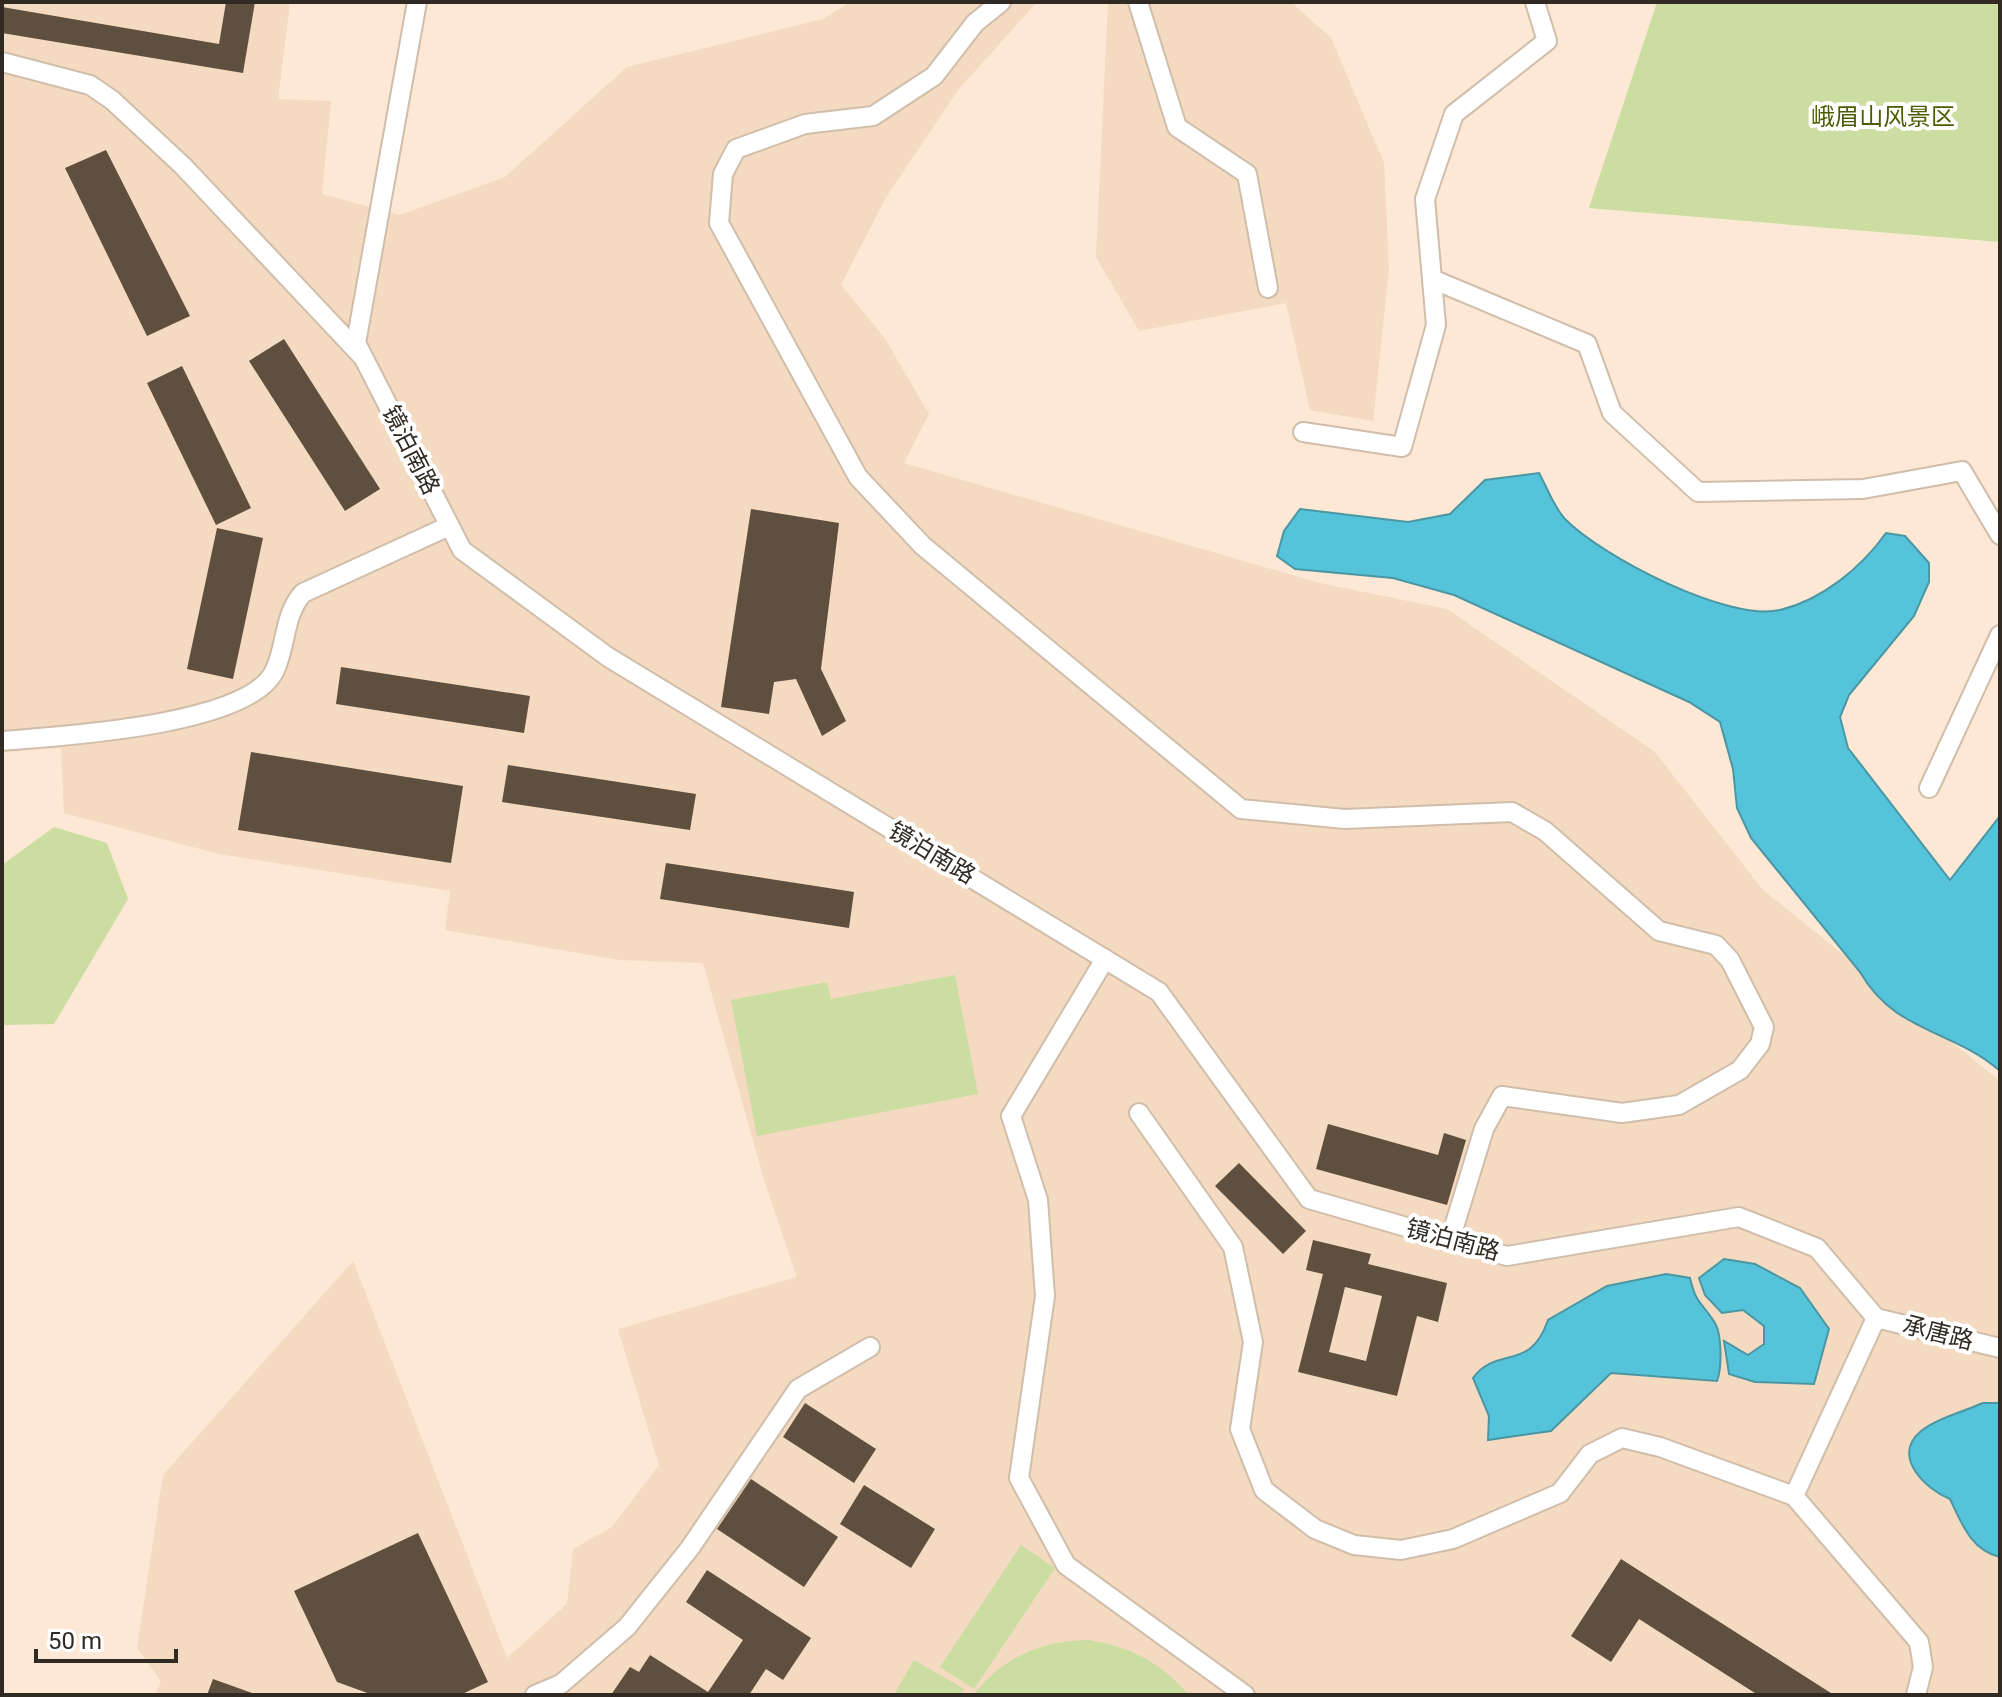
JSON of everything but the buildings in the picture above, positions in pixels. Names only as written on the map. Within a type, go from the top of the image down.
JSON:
[{"type":"street","name":"镜泊南路","points":[[417,2],[356,343],[462,550],[608,657],[1159,992],[1309,1199],[1507,1256],[1739,1217],[1817,1248],[1876,1318]]},
{"type":"street","points":[[1001,2],[975,23],[934,76],[873,116],[805,124],[736,149],[723,174],[719,223],[858,477],[923,546],[1241,809],[1345,819],[1512,812],[1545,831],[1659,931],[1716,945],[1730,960],[1764,1027],[1760,1044],[1740,1070],[1679,1105],[1622,1113],[1502,1096],[1484,1129],[1450,1240]]},
{"type":"street","points":[[1138,2],[1177,127],[1247,174],[1268,288]]},
{"type":"street","points":[[1303,432],[1402,447],[1436,325],[1425,199],[1454,114],[1547,41],[1535,2]]},
{"type":"street","points":[[2,62],[90,85],[112,100],[183,166],[363,357]]},
{"type":"street","points":[[1432,279],[1587,344],[1612,413],[1698,492],[1863,489],[1962,471],[2000,535]]},
{"type":"street","points":[[2,741],[211,713],[254,695],[274,673],[292,604],[303,593],[449,526]]},
{"type":"street","points":[[1929,788],[2000,635]]},
{"type":"street","points":[[1105,959],[1011,1116],[1038,1200],[1045,1296],[1019,1478],[1066,1565],[1245,1695]]},
{"type":"street","points":[[1139,1113],[1233,1247],[1253,1342],[1240,1429],[1264,1490],[1315,1529],[1354,1545],[1401,1550],[1453,1539],[1560,1493],[1590,1454],[1622,1438],[1660,1447],[1794,1496],[1919,1642],[1923,1667],[1916,1695]]},
{"type":"street","points":[[1794,1496],[1876,1318]]},
{"type":"street","name":"承唐路","points":[[1876,1318],[2000,1348]]},
{"type":"street","points":[[535,1695],[561,1684],[627,1627],[690,1548],[798,1389],[870,1347]]},
{"type":"shaded area","points":[[2,2],[290,2],[278,99],[331,101],[322,194],[400,215],[505,177],[627,67],[823,19],[850,2],[1037,2],[958,90],[885,199],[841,285],[884,337],[929,414],[904,463],[1320,583],[1447,609],[1655,752],[1763,890],[2000,1081],[2000,1695],[155,1695],[161,1681],[137,1648],[163,1475],[353,1261],[507,1658],[567,1604],[573,1549],[612,1527],[659,1465],[618,1329],[797,1277],[765,1183],[703,963],[619,960],[445,930],[450,891],[219,854],[64,813],[61,748],[2,752]]},
{"type":"shaded area","points":[[1108,2],[1291,2],[1331,38],[1384,163],[1389,269],[1373,421],[1310,410],[1286,303],[1139,331],[1096,257]]},
{"type":"green space","name":"峨眉山风景区","points":[[1657,2],[2000,2],[2000,242],[1589,208]]},
{"type":"green space","points":[[54,827],[107,843],[128,899],[54,1024],[5,1025],[2,1022],[2,865]]},
{"type":"green space","points":[[955,975],[978,1094],[757,1136],[731,1000],[827,982],[831,999]]},
{"type":"green space","points":[[1021,1545],[1055,1568],[974,1689],[940,1667]]},
{"type":"green space","points":[[1087,1640],[1144,1658],[1189,1695],[973,1695],[997,1671],[1024,1654],[1054,1644]]},
{"type":"green space","points":[[914,1660],[964,1689],[960,1695],[894,1695]]},
{"type":"water","points":[[1539,473],[1554,504],[1566,520],[1584,535],[1636,568],[1699,597],[1730,606],[1757,611],[1780,610],[1811,599],[1853,570],[1886,533],[1905,536],[1929,563],[1929,582],[1914,616],[1849,695],[1840,717],[1848,748],[1950,880],[2000,816],[2000,1071],[1963,1046],[1907,1019],[1874,992],[1751,838],[1737,808],[1733,769],[1720,722],[1689,702],[1454,595],[1393,578],[1295,569],[1277,556],[1284,531],[1300,509],[1408,522],[1450,514],[1485,480]]},
{"type":"water","points":[[1724,1259],[1755,1264],[1800,1288],[1829,1329],[1814,1384],[1755,1382],[1729,1374],[1724,1341],[1748,1355],[1764,1344],[1764,1326],[1743,1310],[1722,1313],[1705,1295],[1699,1278]]},
{"type":"water","points":[[1666,1274],[1690,1278],[1697,1299],[1715,1323],[1720,1352],[1717,1381],[1611,1373],[1551,1431],[1488,1440],[1489,1416],[1473,1378],[1482,1368],[1523,1353],[1541,1336],[1548,1320],[1607,1286]]},
{"type":"water","points":[[1983,1403],[2000,1403],[2000,1557],[1990,1554],[1975,1542],[1950,1499],[1932,1488],[1916,1472],[1909,1452],[1912,1442],[1926,1427]]}]
